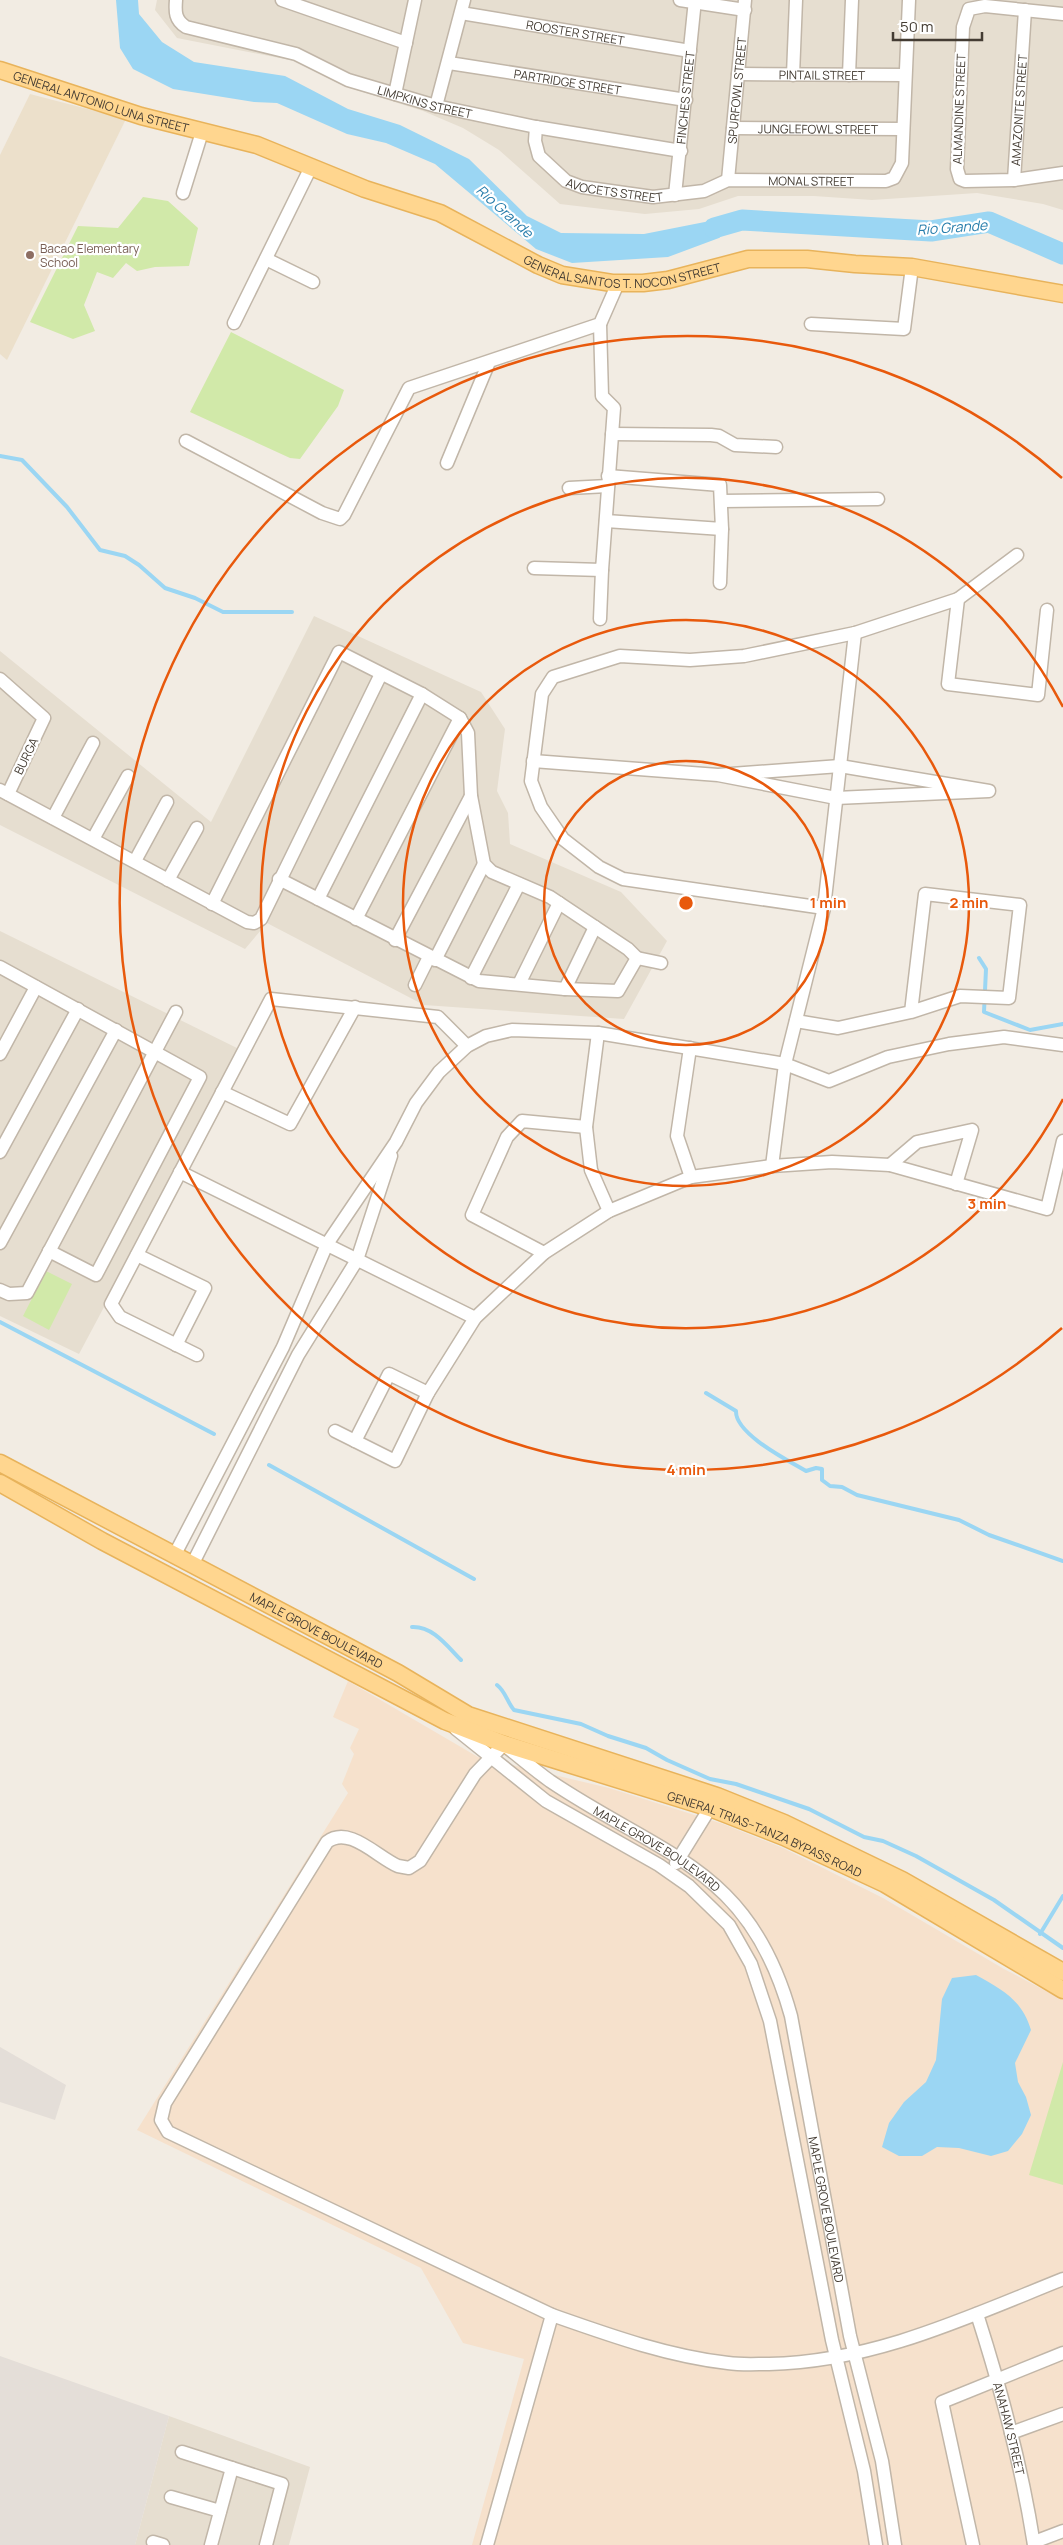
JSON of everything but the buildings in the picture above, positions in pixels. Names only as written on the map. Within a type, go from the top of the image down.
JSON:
[{"type":"main road","name":"GENERAL ANTONIO LUNA STREET","points":[[0,70],[141,116],[202,132]]},
{"type":"main road","name":"GENERAL SANTOS T. NOCON STREET","points":[[202,132],[257,145],[365,189],[440,213],[538,266],[562,275],[618,283],[668,280],[748,259],[807,259],[855,264],[912,266],[1063,294]]},
{"type":"main road","name":"MAPLE GROVE BOULEVARD","points":[[0,1463],[398,1673],[468,1715]]},
{"type":"main road","name":"MAPLE GROVE BOULEVARD","points":[[0,1483],[102,1542],[445,1721]]},
{"type":"main road","name":"GENERAL TRIAS–TANZA BYPASS ROAD","points":[[468,1715],[717,1796],[784,1823],[902,1880],[1063,1972]]},
{"type":"main road","name":"GENERAL TRIAS–TANZA BYPASS ROAD","points":[[445,1721],[504,1744],[710,1808],[784,1837],[885,1884],[1063,1990]]},
{"type":"street","name":"LIMPKINS STREET","points":[[176,0],[176,16],[179,23],[194,30],[296,54],[348,80],[436,106],[536,127],[681,151]]},
{"type":"street","points":[[282,0],[406,43]]},
{"type":"street","points":[[395,94],[415,0]]},
{"type":"street","points":[[436,106],[449,63],[464,0]]},
{"type":"street","points":[[680,0],[745,5]]},
{"type":"street","points":[[793,75],[796,0]]},
{"type":"street","points":[[849,75],[852,0]]},
{"type":"street","points":[[903,130],[904,74],[909,0]]},
{"type":"street","name":"FINCHES STREET","points":[[675,195],[695,1]]},
{"type":"street","name":"SPURFOWL STREET","points":[[728,180],[745,5]]},
{"type":"street","name":"ALMANDINE STREET","points":[[1014,180],[960,180],[957,169],[962,27],[969,9],[985,6],[1025,10]]},
{"type":"street","points":[[1025,10],[1063,14]]},
{"type":"street","name":"AMAZONITE STREET","points":[[1014,180],[1025,10]]},
{"type":"street","name":"ROOSTER STREET","points":[[461,13],[690,51]]},
{"type":"street","name":"PARTRIDGE STREET","points":[[449,63],[686,100]]},
{"type":"street","name":"PINTAIL STREET","points":[[738,74],[904,74]]},
{"type":"street","name":"AVOCETS STREET","points":[[536,127],[535,141],[539,156],[570,184],[653,197],[704,191],[728,180]]},
{"type":"street","name":"JUNGLEFOWL STREET","points":[[733,128],[903,130]]},
{"type":"street","name":"MONAL STREET","points":[[728,180],[876,182],[894,178],[902,164],[903,130]]},
{"type":"street","points":[[183,193],[202,132]]},
{"type":"street","points":[[234,323],[311,167]]},
{"type":"street","points":[[1014,180],[1063,173]]},
{"type":"street","points":[[266,258],[313,282]]},
{"type":"street","points":[[812,324],[904,329],[912,266]]},
{"type":"street","points":[[600,619],[614,408],[602,396],[600,324],[618,283]]},
{"type":"street","points":[[186,441],[322,513],[340,519],[344,516],[409,388],[600,324]]},
{"type":"street","points":[[448,463],[489,362]]},
{"type":"street","points":[[612,434],[711,435],[719,436],[735,445],[776,448]]},
{"type":"street","points":[[568,488],[608,481],[717,484],[720,487],[722,501],[720,583]]},
{"type":"street","points":[[722,501],[878,498]]},
{"type":"street","points":[[606,521],[722,529]]},
{"type":"street","points":[[824,908],[623,878],[599,867],[563,839],[540,807],[531,781],[542,694],[553,677],[620,656],[690,660],[744,656],[854,633],[958,599],[1016,555]]},
{"type":"street","points":[[534,568],[602,570]]},
{"type":"street","points":[[958,599],[948,684],[1038,695],[1047,610]]},
{"type":"street","points":[[772,1166],[785,1064],[824,908],[854,633]]},
{"type":"street","points":[[212,904],[338,652],[422,694],[460,718],[468,733],[472,796],[484,864],[492,872],[559,903],[637,958],[661,963]]},
{"type":"street","points":[[4,792],[212,904],[247,922],[254,923],[261,919],[381,674]]},
{"type":"street","name":"BURGA","points":[[0,679],[44,718],[4,792]]},
{"type":"street","points":[[318,899],[422,694]]},
{"type":"street","points":[[356,919],[460,718]]},
{"type":"street","points":[[53,818],[93,743]]},
{"type":"street","points":[[533,760],[718,775],[836,798],[989,792],[840,766],[718,775]]},
{"type":"street","points":[[93,839],[128,776]]},
{"type":"street","points":[[395,940],[472,796]]},
{"type":"street","points":[[134,861],[168,802]]},
{"type":"street","points":[[168,880],[197,828]]},
{"type":"street","points":[[415,985],[432,959],[484,864]]},
{"type":"street","points":[[279,880],[471,978],[565,989],[618,991],[637,958]]},
{"type":"street","points":[[471,978],[519,884]]},
{"type":"street","points":[[796,1021],[838,1028],[911,1012],[960,996],[1009,998],[1020,905],[925,894],[911,1012]]},
{"type":"street","points":[[519,984],[559,903]]},
{"type":"street","points":[[565,989],[595,927]]},
{"type":"street","points":[[1,970],[78,1009],[200,1077],[96,1275],[50,1251]]},
{"type":"street","points":[[0,1054],[36,987]]},
{"type":"street","points":[[197,1355],[120,1317],[111,1304],[271,999],[438,1017],[467,1046]]},
{"type":"street","points":[[222,1092],[290,1124],[355,1007]]},
{"type":"street","points":[[0,1152],[78,1009]]},
{"type":"street","points":[[0,1290],[9,1294],[27,1293],[176,1012]]},
{"type":"street","points":[[0,1243],[116,1030]]},
{"type":"street","points":[[174,1556],[283,1348],[327,1244],[396,1142],[416,1104],[433,1080],[467,1046],[486,1036],[512,1030],[598,1033],[785,1064],[829,1081],[888,1057],[949,1044],[1004,1037],[1063,1045]]},
{"type":"street","points":[[598,1033],[586,1127],[591,1170],[609,1211]]},
{"type":"street","points":[[690,1048],[677,1136],[691,1177]]},
{"type":"street","points":[[544,1253],[472,1214],[507,1136],[522,1121],[586,1127]]},
{"type":"street","points":[[890,1165],[917,1142],[972,1130],[956,1184]]},
{"type":"street","points":[[335,1431],[395,1461],[428,1393],[475,1318],[544,1253],[609,1211],[691,1177],[772,1166],[832,1162],[890,1165],[1046,1209],[1063,1141]]},
{"type":"street","points":[[192,1565],[298,1356],[357,1260],[396,1142]]},
{"type":"street","points":[[180,1172],[475,1318]]},
{"type":"street","points":[[137,1255],[205,1288],[176,1344]]},
{"type":"street","points":[[283,1348],[298,1356]]},
{"type":"street","points":[[355,1441],[389,1374],[428,1393]]},
{"type":"street","name":"MAPLE GROVE BOULEVARD","points":[[468,1715],[550,1781],[680,1857],[716,1885],[741,1910],[767,1950],[782,1984],[792,2016],[854,2353],[882,2461],[895,2545]]},
{"type":"street","name":"MAPLE GROVE BOULEVARD","points":[[445,1721],[546,1800],[670,1872],[702,1898],[728,1925],[751,1964],[770,2020],[836,2358],[864,2471],[876,2545]]},
{"type":"street","points":[[504,1744],[474,1774],[423,1857],[412,1867],[404,1868],[394,1864],[347,1836],[336,1836],[327,1842],[168,2098],[161,2120],[168,2132],[179,2139],[552,2316],[616,2338],[671,2353],[729,2364],[803,2362],[836,2358],[922,2336],[1063,2279]]},
{"type":"street","points":[[670,1872],[710,1808]]},
{"type":"street","name":"ANAHAW STREET","points":[[977,2314],[998,2380],[1034,2543]]},
{"type":"street","points":[[487,2545],[552,2316]]},
{"type":"street","points":[[973,2545],[942,2402],[1063,2353]]},
{"type":"street","points":[[1011,2433],[1062,2419]]},
{"type":"street","points":[[182,2452],[282,2484],[266,2545]]},
{"type":"street","points":[[211,2545],[232,2468]]},
{"type":"street","points":[[171,2497],[220,2511]]},
{"type":"street","points":[[1034,2543],[1063,2531]]},
{"type":"shaded area","points":[[157,0],[1063,0],[1063,210],[1043,204],[977,193],[872,200],[814,196],[738,196],[699,209],[645,214],[560,204],[499,150],[463,128],[423,111],[344,86],[295,61],[177,38],[155,10]]},
{"type":"shaded area","name":"Bacao Elementary School","points":[[30,94],[126,119],[7,360],[0,354],[0,155]]},
{"type":"shaded area","points":[[314,616],[481,692],[505,729],[497,791],[508,813],[510,844],[621,892],[667,941],[624,1019],[424,1005],[267,923],[245,949],[0,825],[0,651],[211,822]]},
{"type":"shaded area","points":[[0,931],[241,1050],[79,1354],[0,1316]]},
{"type":"shaded area","points":[[348,1681],[478,1757],[609,1788],[723,1824],[783,1848],[883,1898],[1004,1969],[1063,2000],[1063,2545],[472,2545],[524,2359],[463,2343],[421,2268],[137,2130],[348,1793],[342,1784],[354,1754],[350,1748],[359,1729],[333,1717]]},
{"type":"shaded area","points":[[0,2047],[66,2085],[55,2120],[0,2102]]},
{"type":"shaded area","points":[[0,2356],[169,2416],[135,2545],[0,2545]]},
{"type":"shaded area","points":[[169,2416],[310,2467],[289,2545],[135,2545]]},
{"type":"green space","points":[[143,197],[168,201],[198,228],[189,266],[155,267],[137,271],[126,263],[113,278],[97,272],[84,305],[95,331],[73,339],[30,322],[78,226],[118,228]]},
{"type":"green space","points":[[231,332],[344,390],[338,406],[300,459],[290,458],[190,412]]},
{"type":"green space","points":[[46,1271],[72,1284],[49,1330],[23,1316]]},
{"type":"green space","points":[[1063,2062],[1063,2185],[1029,2175]]},
{"type":"water","points":[[116,0],[138,0],[139,14],[162,42],[194,62],[285,76],[348,109],[400,125],[469,159],[527,216],[561,233],[644,234],[720,219],[742,220],[719,238],[668,257],[572,263],[536,249],[435,164],[386,143],[347,134],[277,103],[254,102],[173,89],[133,69],[120,48]]},
{"type":"water","points":[[976,1975],[1003,1991],[1017,2003],[1031,2030],[1015,2063],[1018,2082],[1026,2097],[1031,2115],[1022,2134],[1008,2151],[991,2156],[959,2148],[937,2147],[922,2156],[899,2156],[882,2147],[889,2123],[904,2102],[926,2082],[936,2060],[942,1999],[952,1978]]},
{"type":"waterway","name":"Rio Grande","points":[[714,228],[742,220],[931,231],[989,222],[1063,254]]},
{"type":"waterway","points":[[0,456],[22,460],[67,507],[100,550],[125,556],[139,565],[165,588],[195,598],[223,612],[292,612]]},
{"type":"waterway","points":[[979,958],[986,969],[984,1012],[1030,1030],[1063,1024]]},
{"type":"waterway","points":[[0,1322],[214,1434]]},
{"type":"waterway","points":[[706,1393],[736,1411],[738,1420],[744,1429],[776,1454],[806,1471],[816,1468],[822,1469],[822,1480],[830,1486],[842,1487],[857,1495],[959,1520],[989,1535],[1063,1561]]},
{"type":"waterway","points":[[269,1465],[474,1579]]},
{"type":"waterway","points":[[412,1627],[433,1633],[461,1660]]},
{"type":"waterway","points":[[497,1685],[514,1710],[581,1724],[608,1736],[646,1748],[667,1760],[710,1779],[736,1784],[809,1809],[864,1837],[883,1841],[916,1856],[994,1900],[1063,1948]]},
{"type":"waterway","points":[[1040,1934],[1063,1896]]},
{"type":"place","name":"Bacao Elementary School","points":[[30,255]]}]
